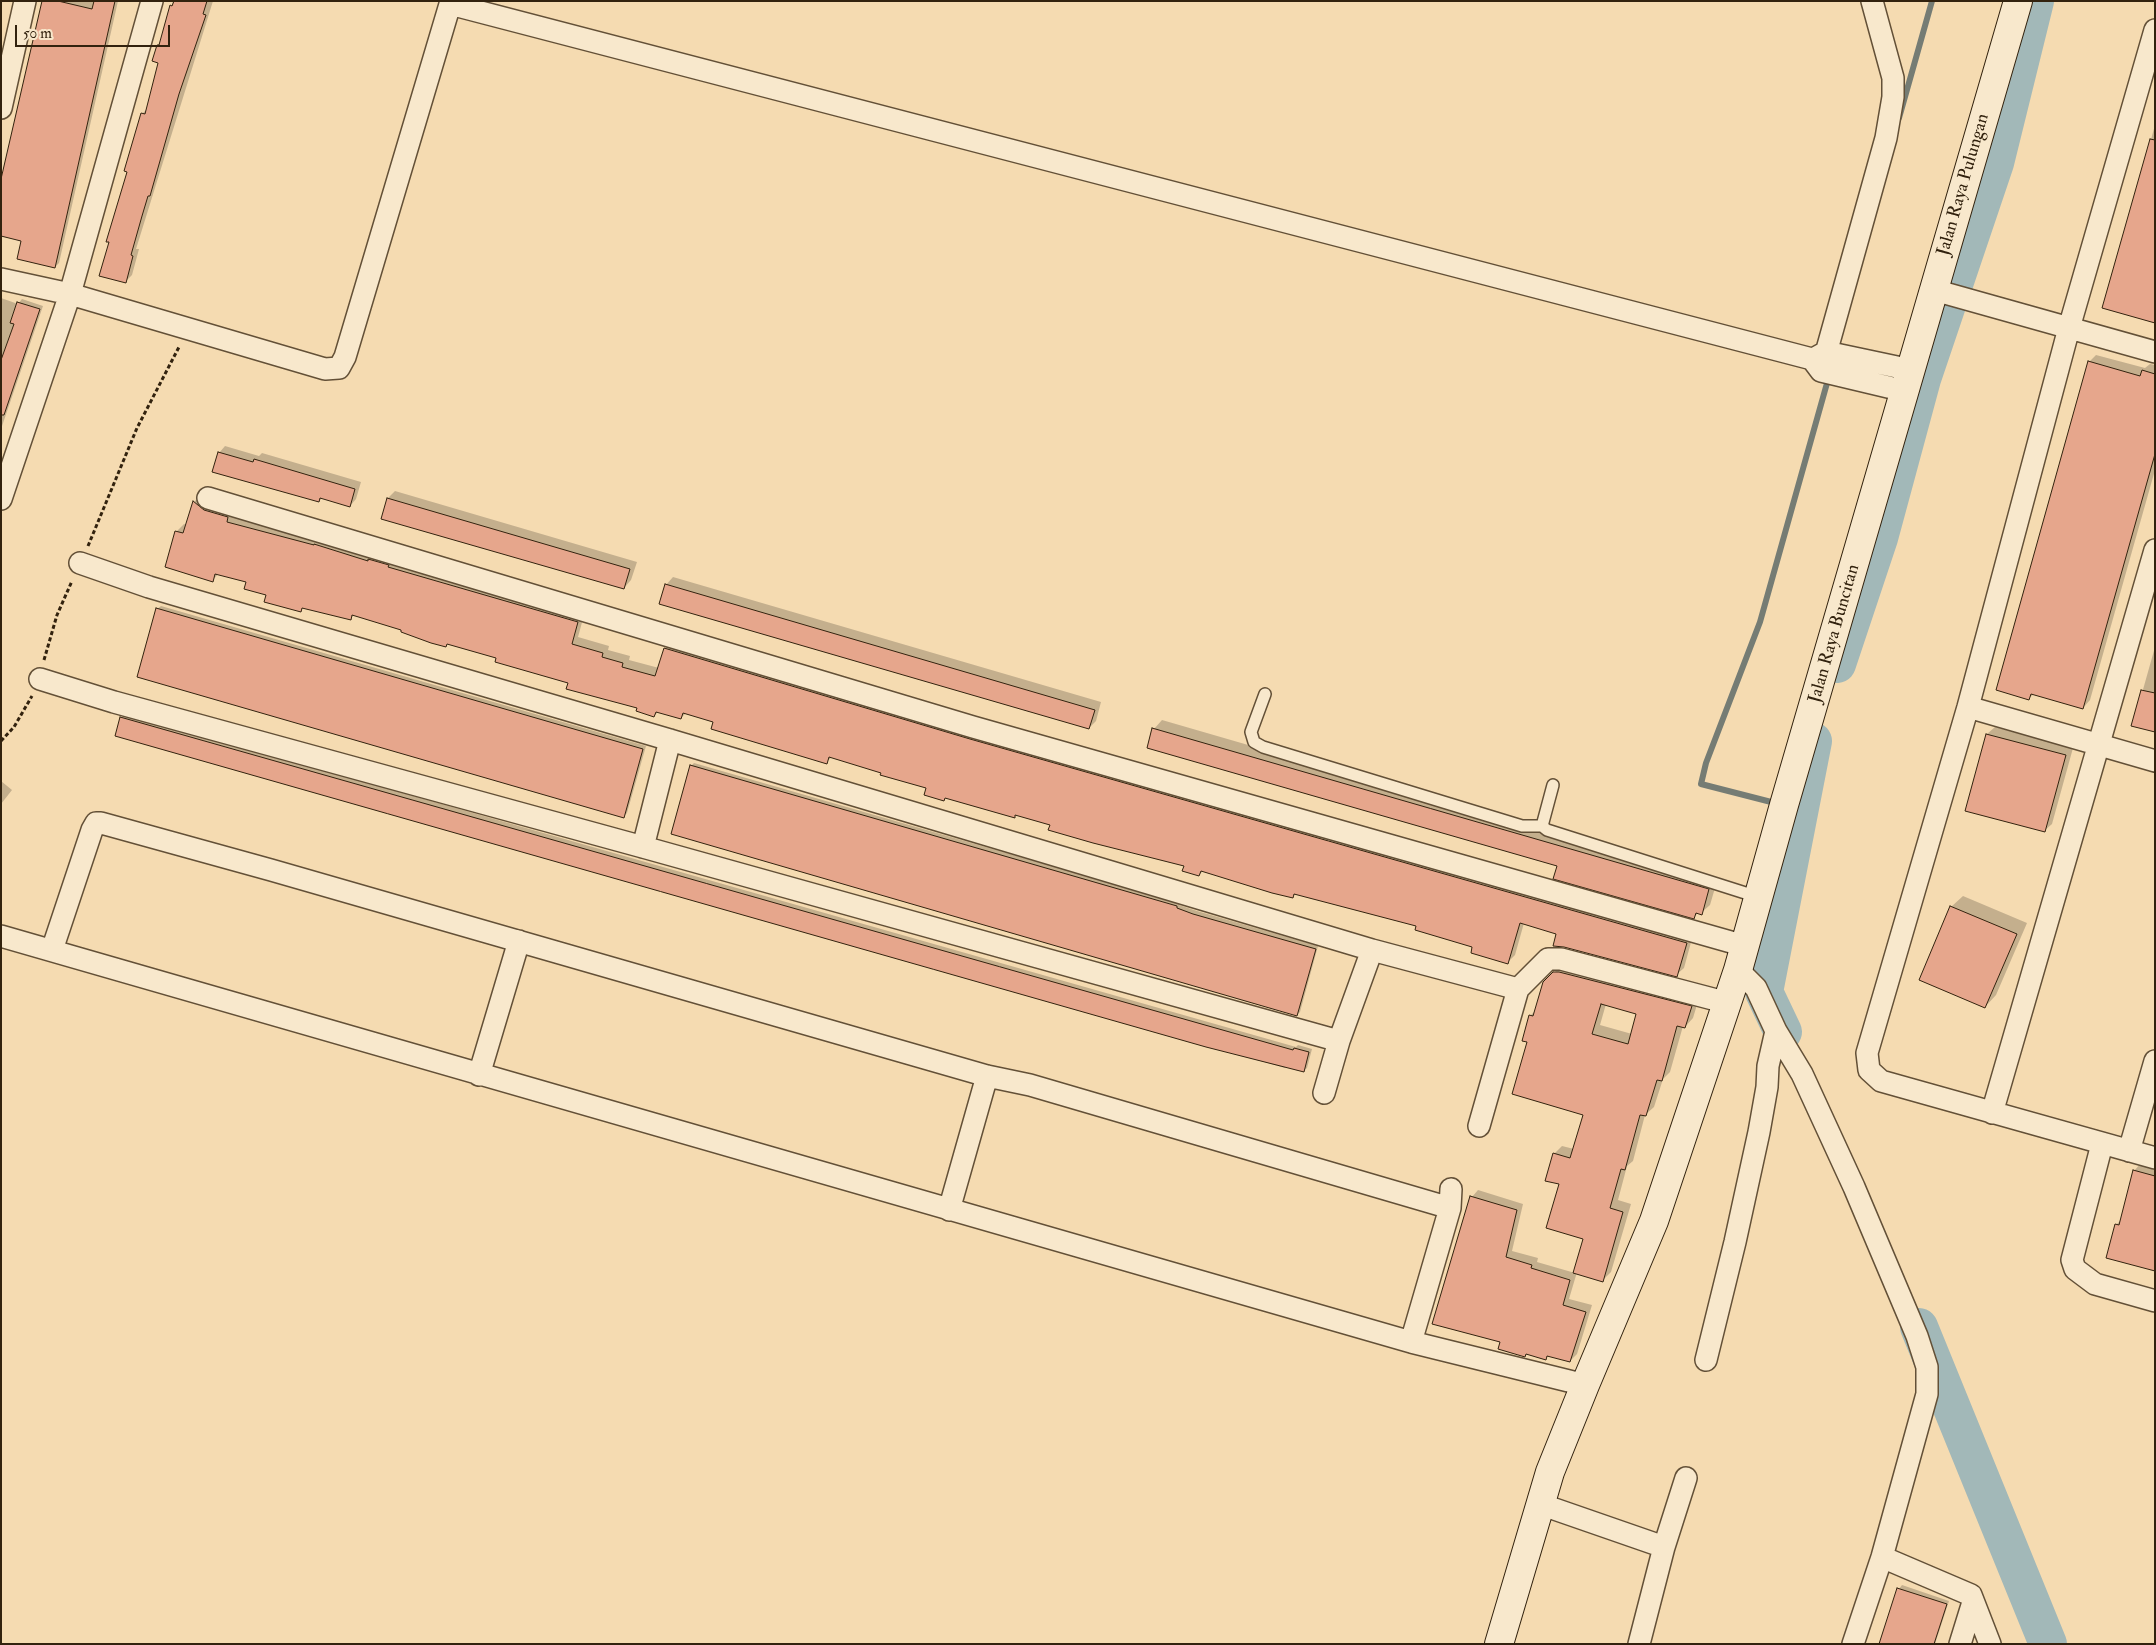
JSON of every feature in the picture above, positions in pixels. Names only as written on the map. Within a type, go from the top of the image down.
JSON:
[{"type":"street","points":[[1,108],[25,1]]},
{"type":"street","points":[[1,499],[70,294],[152,1]]},
{"type":"street","points":[[1829,362],[1886,138],[1893,97],[1893,78],[1872,1]]},
{"type":"street","name":"Jalan Raya Pulungan","points":[[1908,380],[1942,292],[2018,1]]},
{"type":"street","points":[[1,279],[70,294],[325,369],[339,368],[345,357],[450,3],[1829,362],[1908,380]]},
{"type":"street","points":[[2155,30],[2069,328],[1968,707],[1867,1053],[1870,1070],[1881,1081],[2155,1158]]},
{"type":"street","points":[[1942,292],[2155,352]]},
{"type":"street","name":"Jalan Raya Buncitan","points":[[1499,1644],[1576,1383],[1654,1221],[1718,1001],[1736,950],[1760,898],[1782,811],[1908,380]]},
{"type":"street","points":[[208,498],[974,727],[1736,950],[1776,1031],[1802,1074],[1854,1187],[1917,1336],[1927,1367],[1928,1394],[1882,1557],[1853,1644]]},
{"type":"street","points":[[1992,1113],[2155,550]]},
{"type":"street","points":[[80,563],[158,590],[670,740],[1372,950],[1518,989]]},
{"type":"street","points":[[40,679],[114,702],[1339,1041]]},
{"type":"street","points":[[1968,707],[2155,761]]},
{"type":"street","points":[[642,847],[670,740]]},
{"type":"street","points":[[52,950],[92,830],[96,823],[101,823],[987,1076],[1030,1085],[1451,1199],[1411,1342]]},
{"type":"street","points":[[1,936],[1411,1342],[1576,1383]]},
{"type":"street","points":[[479,1074],[519,941]]},
{"type":"street","points":[[1324,1093],[1339,1041],[1372,950]]},
{"type":"street","points":[[1479,1126],[1518,989],[1544,963],[1555,958],[1718,1001]]},
{"type":"street","points":[[1706,1360],[1735,1242],[1759,1132],[1767,1087],[1768,1066],[1776,1031]]},
{"type":"street","points":[[2130,1151],[2155,1061]]},
{"type":"street","points":[[949,1210],[987,1076]]},
{"type":"street","points":[[2102,1144],[2072,1260],[2075,1269],[2094,1284],[2155,1301]]},
{"type":"street","points":[[1638,1644],[1664,1547],[1686,1478]]},
{"type":"street","points":[[1540,1504],[1664,1547]]},
{"type":"street","points":[[1882,1557],[1971,1595],[1990,1644]]},
{"type":"street","points":[[1960,1644],[1974,1602]]},
{"type":"lane","points":[[1265,694],[1251,732],[1254,742],[1263,748],[1522,826],[1542,826],[1547,830],[1760,898]]},
{"type":"lane","points":[[1542,826],[1553,785]]},
{"type":"path","points":[[1,741],[14,727],[31,699],[40,679],[46,646],[57,615],[96,529],[137,428],[188,330]]},
{"type":"building","points":[[42,1],[58,1],[92,9],[94,1],[115,1],[55,268],[17,259],[21,241],[1,236],[1,179]]},
{"type":"building","points":[[174,1],[207,1],[203,14],[206,15],[179,94],[150,196],[148,196],[142,216],[131,255],[133,256],[126,283],[99,276],[109,242],[106,242],[127,172],[124,171],[141,113],[145,114],[158,63],[152,61],[157,45],[159,45],[170,5],[172,6]]},
{"type":"building","points":[[2150,139],[2155,140],[2155,323],[2102,308]]},
{"type":"building","points":[[17,302],[40,309],[4,415],[1,415],[1,360],[14,324],[10,323]]},
{"type":"building","points":[[2088,361],[2140,376],[2142,370],[2155,374],[2155,454],[2083,709],[2031,694],[2029,700],[1996,690]]},
{"type":"building","points":[[218,452],[253,462],[254,459],[355,489],[350,507],[320,498],[319,502],[212,472]]},
{"type":"building","points":[[387,498],[630,569],[624,589],[381,519]]},
{"type":"building","points":[[193,501],[204,510],[228,517],[227,522],[314,544],[368,561],[368,559],[389,565],[388,567],[578,622],[572,644],[603,653],[602,657],[623,663],[622,667],[655,676],[664,648],[970,739],[1687,943],[1677,977],[1564,947],[1553,946],[1556,934],[1520,923],[1508,964],[1471,953],[1472,947],[1415,930],[1416,926],[1294,894],[1293,898],[1272,893],[1201,871],[1199,876],[1182,871],[1184,866],[1048,830],[1050,825],[1015,815],[1015,818],[945,798],[944,801],[924,795],[926,788],[880,775],[881,773],[829,757],[827,764],[711,729],[713,722],[683,713],[681,719],[656,712],[654,717],[636,711],[637,708],[566,689],[568,683],[495,662],[496,658],[447,644],[446,647],[431,643],[401,632],[401,630],[352,615],[351,620],[302,608],[301,612],[264,602],[266,595],[244,589],[246,582],[215,574],[213,582],[165,567],[175,531],[183,533]]},
{"type":"building","points":[[665,584],[1095,710],[1089,729],[659,604]]},
{"type":"building","points":[[156,608],[643,749],[624,818],[137,677]]},
{"type":"building","points":[[2141,690],[2155,693],[2155,732],[2131,726]]},
{"type":"building","points":[[120,717],[1293,1050],[1294,1048],[1309,1052],[1304,1072],[1206,1047],[115,736]]},
{"type":"building","points":[[1152,728],[1709,889],[1702,915],[1696,913],[1694,919],[1553,879],[1557,866],[1147,748]]},
{"type":"building","points":[[1986,734],[2066,755],[2045,832],[1965,811]]},
{"type":"building","points":[[690,765],[1177,906],[1177,908],[1193,914],[1316,949],[1297,1016],[671,834]]},
{"type":"building","points":[[1950,906],[2017,934],[1985,1008],[1919,980]]},
{"type":"building","points":[[1553,972],[1559,972],[1692,1006],[1685,1028],[1677,1026],[1662,1081],[1657,1080],[1646,1116],[1640,1115],[1625,1170],[1621,1169],[1610,1208],[1623,1212],[1603,1282],[1573,1273],[1583,1239],[1546,1228],[1559,1184],[1545,1181],[1553,1153],[1570,1158],[1583,1115],[1512,1094],[1527,1042],[1522,1041],[1529,1015],[1533,1016],[1543,982]],"holes":[[[1601,1004],[1636,1014],[1628,1044],[1592,1034]]]},
{"type":"building","points":[[2133,1170],[2155,1176],[2155,1271],[2106,1258],[2115,1224],[2119,1225]]},
{"type":"building","points":[[1470,1196],[1517,1210],[1506,1257],[1532,1265],[1531,1268],[1570,1280],[1563,1305],[1586,1312],[1570,1362],[1547,1356],[1546,1360],[1526,1354],[1525,1357],[1498,1349],[1500,1342],[1432,1324]]},
{"type":"building","points":[[1897,1588],[1947,1604],[1934,1644],[1879,1644]]},
{"type":"waterway","points":[[1899,118],[1932,1]]},
{"type":"waterway","points":[[1837,664],[1879,538],[1922,379],[1995,163],[2035,1]]},
{"type":"waterway","points":[[1779,804],[1701,784],[1706,763],[1760,622],[1829,376]]},
{"type":"waterway","points":[[1783,1032],[1764,992],[1813,741]]},
{"type":"waterway","points":[[1919,1327],[2048,1644]]}]
